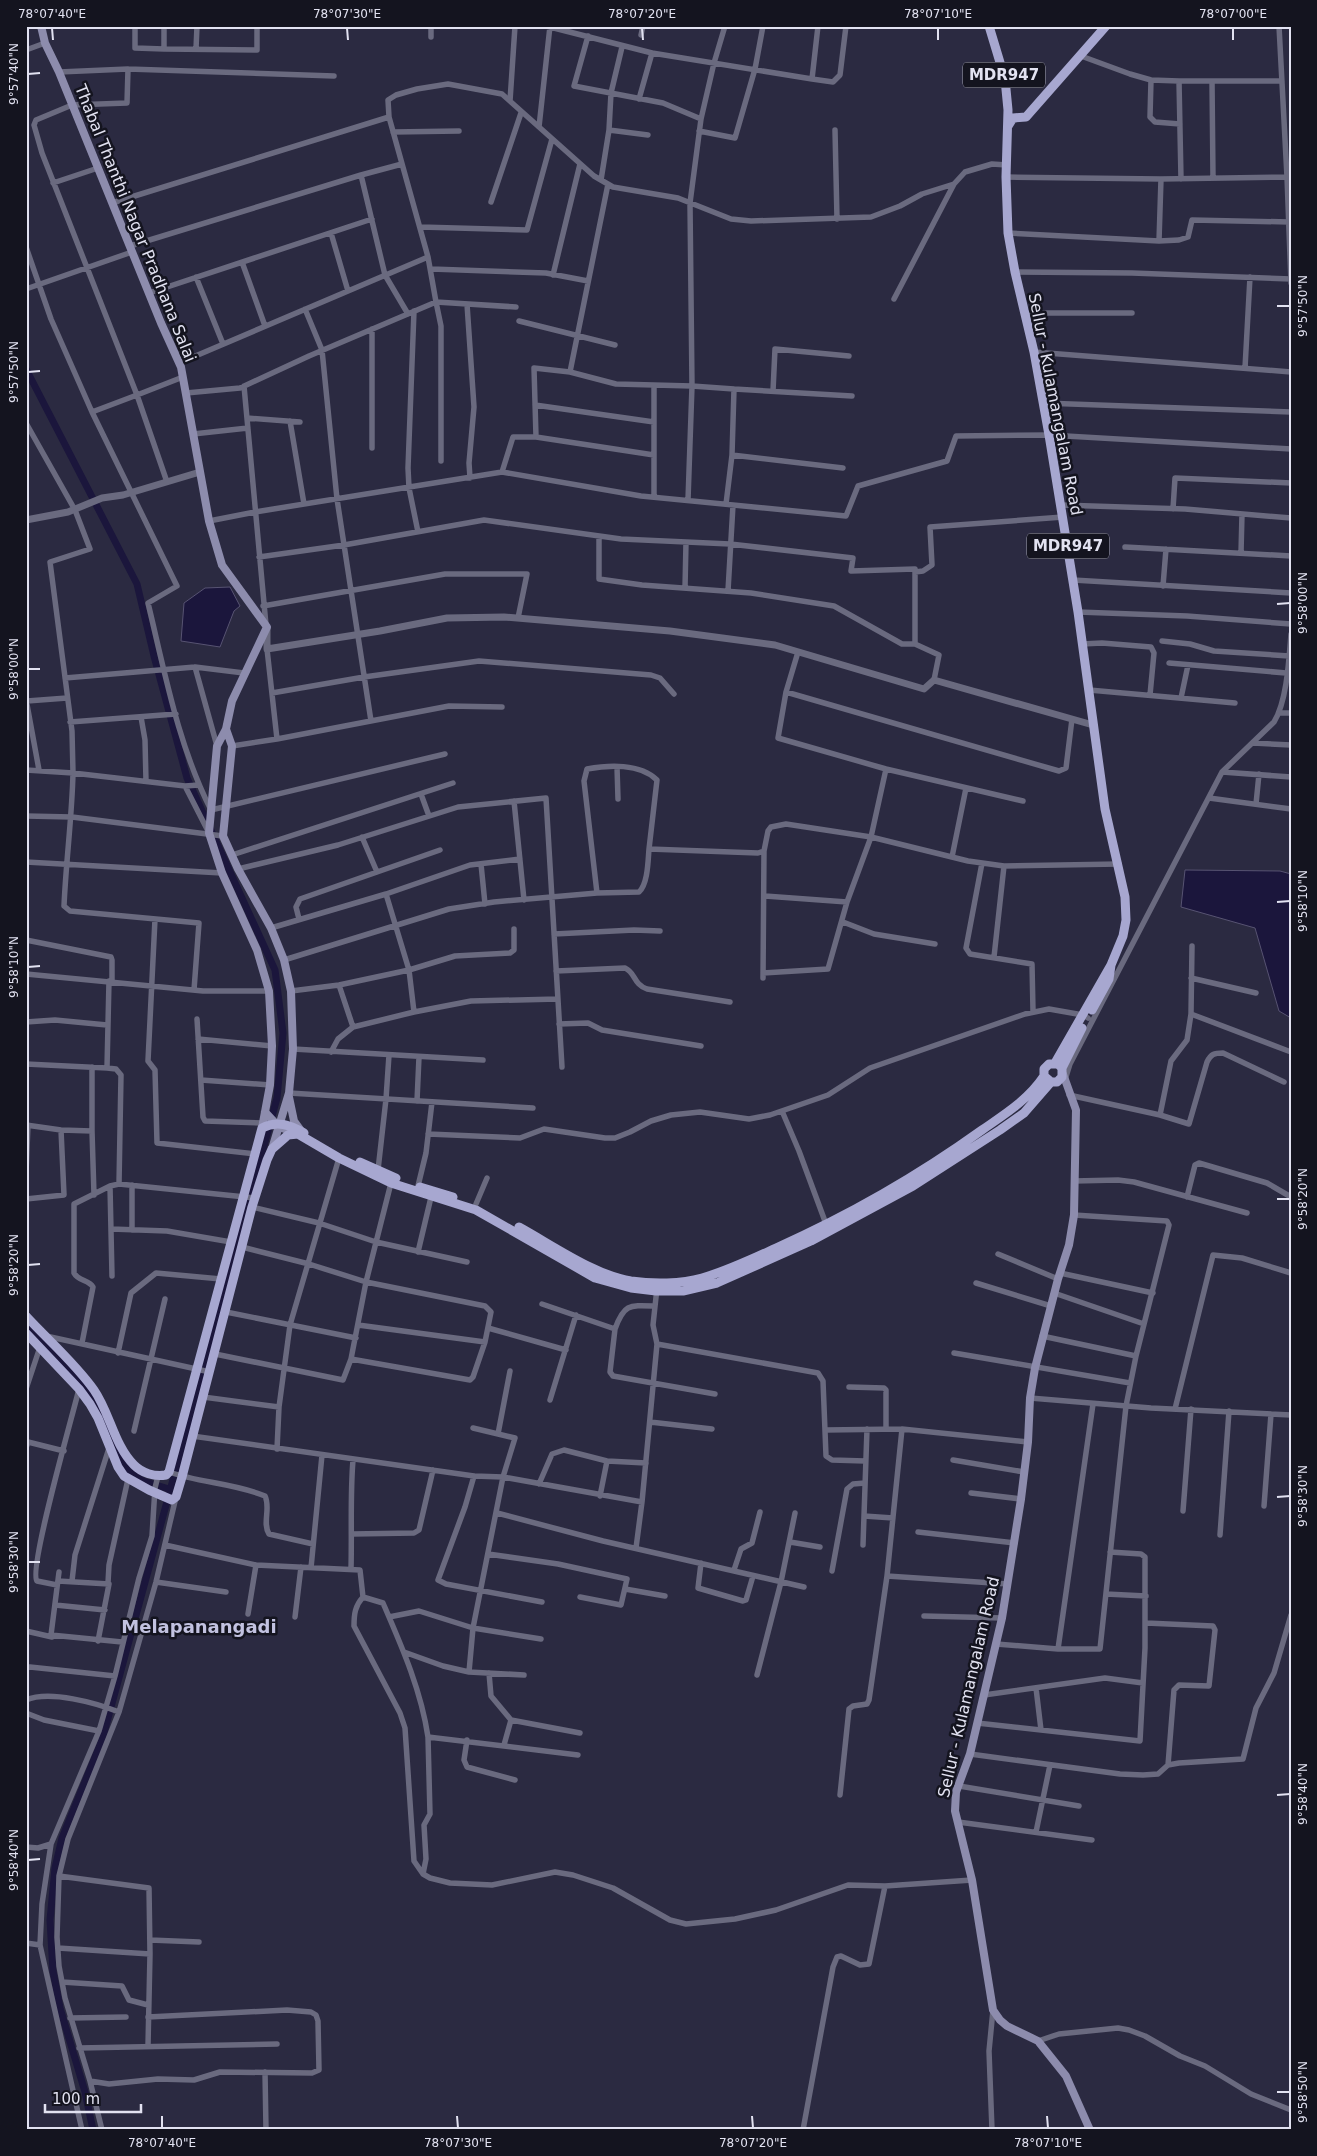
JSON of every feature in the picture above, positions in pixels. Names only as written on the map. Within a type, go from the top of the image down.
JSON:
[{"type":"main road","name":"Thabal Thanthi Nagar Pradhana Salai","points":[[41,26],[45,43],[59,72],[179,362],[209,521],[222,565],[267,627]]},
{"type":"main road","name":"Sellur - Kulamangalam Road","points":[[989,26],[1005,79],[1008,126],[1006,177],[1008,233],[1044,403],[1078,612],[1105,809],[1125,897],[1126,920],[1111,965],[1109,978],[1085,1017]]},
{"type":"main road","points":[[1008,126],[1013,118],[1026,117],[1106,26]]},
{"type":"main road","points":[[267,627],[232,701],[226,729],[217,746],[211,810],[213,832],[221,871],[258,950],[269,991],[272,1046],[270,1085],[272,1149]]},
{"type":"main road","points":[[213,832],[225,806],[232,746],[226,729]]},
{"type":"main road","points":[[213,832],[232,855],[271,928],[284,960],[291,991],[293,1048],[289,1094],[298,1132],[432,1194],[482,1213],[595,1278],[631,1288],[656,1292],[683,1291],[705,1287],[811,1241],[914,1186],[1000,1130],[1024,1113],[1050,1080]]},
{"type":"main road","points":[[221,871],[237,866]]},
{"type":"main road","points":[[1061,1071],[1085,1017]]},
{"type":"main road","points":[[270,1122],[290,1125],[339,1158],[391,1182],[476,1204],[606,1275],[632,1281],[680,1282],[702,1278],[748,1260],[826,1224],[949,1154],[1050,1080],[1060,1080],[1061,1071],[1085,1017]]},
{"type":"main road","points":[[1061,1071],[1046,1066],[1050,1080],[1070,1095]]},
{"type":"main road","name":"Sellur - Kulamangalam Road","points":[[993,2010],[972,1880],[955,1801],[970,1754],[1002,1618],[1021,1498],[1034,1368],[1069,1244],[1074,1215],[1076,1110],[1061,1071]]},
{"type":"main road","points":[[175,1474],[192,1436],[226,1312],[242,1247],[256,1154],[270,1122],[289,1094]]},
{"type":"main road","points":[[171,1498],[197,1369],[231,1242],[272,1149],[286,1136],[298,1132]]},
{"type":"main road","points":[[26,1316],[94,1390],[108,1414],[124,1453],[135,1466],[150,1474],[156,1485],[171,1498]]},
{"type":"main road","points":[[26,1333],[79,1390],[98,1418],[109,1448],[118,1466],[128,1479],[156,1485]]},
{"type":"main road","points":[[156,1485],[166,1475],[175,1474]]},
{"type":"main road","points":[[993,2010],[1007,2026],[1038,2041],[1066,2076],[1090,2130]]},
{"type":"street","points":[[135,26],[134,48],[257,50],[257,26]]},
{"type":"street","points":[[164,26],[164,49]]},
{"type":"street","points":[[196,49],[197,26]]},
{"type":"street","points":[[431,26],[431,36]]},
{"type":"street","points":[[510,101],[515,26]]},
{"type":"street","points":[[539,128],[548,26],[622,47],[652,53],[833,82],[840,75],[846,26]]},
{"type":"street","points":[[641,35],[643,26]]},
{"type":"street","points":[[688,500],[692,386],[690,203],[701,119],[725,26]]},
{"type":"street","points":[[699,131],[735,138],[755,69],[764,26]]},
{"type":"street","points":[[812,79],[818,26]]},
{"type":"street","points":[[1278,26],[1289,200],[1291,283]]},
{"type":"street","points":[[588,36],[574,86],[639,100],[663,103],[701,119]]},
{"type":"street","points":[[26,50],[45,43]]},
{"type":"street","points":[[601,180],[609,130],[611,93],[622,47]]},
{"type":"street","points":[[639,100],[652,53]]},
{"type":"street","points":[[1081,56],[1151,80],[1179,82],[1282,81]]},
{"type":"street","points":[[128,69],[127,103],[72,104],[36,120],[34,124],[53,183],[137,395],[167,482]]},
{"type":"street","points":[[59,72],[128,69],[334,76]]},
{"type":"street","points":[[1151,80],[1150,117],[1152,120],[1180,124]]},
{"type":"street","points":[[1179,82],[1181,178]]},
{"type":"street","points":[[1212,82],[1213,178]]},
{"type":"street","points":[[440,461],[442,326],[428,257],[389,117],[388,100],[396,95],[417,89],[448,84],[502,94],[580,164],[613,187],[678,198],[731,219],[751,221],[837,219],[876,215],[922,194],[954,184]]},
{"type":"street","points":[[491,202],[521,113]]},
{"type":"street","points":[[112,203],[389,117]]},
{"type":"street","points":[[609,130],[648,135]]},
{"type":"street","points":[[835,130],[837,219]]},
{"type":"street","points":[[393,132],[459,131]]},
{"type":"street","points":[[420,227],[526,230],[552,139]]},
{"type":"street","points":[[26,289],[86,268],[131,249],[361,175],[402,164]]},
{"type":"street","points":[[553,275],[580,164]]},
{"type":"street","points":[[894,299],[954,184],[965,172],[992,164],[1007,164]]},
{"type":"street","points":[[53,183],[98,168]]},
{"type":"street","points":[[361,175],[386,275],[411,313],[409,488],[418,532]]},
{"type":"street","points":[[1006,177],[1161,179],[1287,177]]},
{"type":"street","points":[[1159,241],[1161,179]]},
{"type":"street","points":[[570,372],[608,184]]},
{"type":"street","points":[[149,293],[372,219]]},
{"type":"street","points":[[1008,233],[1159,241],[1179,240],[1188,237],[1192,220],[1289,227]]},
{"type":"street","points":[[331,233],[348,291]]},
{"type":"street","points":[[26,247],[39,285],[92,412],[133,492],[177,586],[148,603],[183,741],[198,785],[211,810],[446,754]]},
{"type":"street","points":[[179,362],[428,257]]},
{"type":"street","points":[[242,262],[265,326]]},
{"type":"street","points":[[430,269],[553,275],[588,281]]},
{"type":"street","points":[[1015,272],[1132,273],[1291,279]]},
{"type":"street","points":[[196,277],[223,344]]},
{"type":"street","points":[[1245,368],[1250,278]]},
{"type":"street","points":[[186,393],[244,386],[322,350],[436,302],[516,307]]},
{"type":"street","points":[[467,304],[474,407],[470,478]]},
{"type":"street","points":[[305,309],[322,350],[337,499],[371,721]]},
{"type":"street","points":[[1026,316],[1045,313],[1132,313]]},
{"type":"street","points":[[518,321],[577,334],[615,345]]},
{"type":"street","points":[[372,329],[372,448]]},
{"type":"street","points":[[773,391],[775,349],[849,356]]},
{"type":"street","points":[[1034,352],[1291,372]]},
{"type":"street","points":[[536,436],[534,368],[570,372],[616,384],[692,386],[852,396]]},
{"type":"street","points":[[92,412],[183,377]]},
{"type":"street","points":[[244,386],[263,606],[267,627],[267,649],[277,739]]},
{"type":"street","points":[[654,386],[654,497]]},
{"type":"street","points":[[726,504],[732,455],[734,389]]},
{"type":"street","points":[[1044,403],[1291,412]]},
{"type":"street","points":[[535,405],[654,422]]},
{"type":"street","points":[[247,418],[300,422]]},
{"type":"street","points":[[290,421],[304,504]]},
{"type":"street","points":[[26,423],[78,509],[90,549],[50,562],[65,678],[74,772],[64,906],[70,911],[199,923],[194,990]]},
{"type":"street","points":[[193,434],[248,428]]},
{"type":"street","points":[[209,521],[502,472],[654,497],[846,516],[858,486],[948,461],[956,436],[1049,435],[1291,449]]},
{"type":"street","points":[[502,472],[513,437],[536,436],[654,455]]},
{"type":"street","points":[[732,455],[843,468]]},
{"type":"street","points":[[26,520],[78,509],[102,498],[133,492],[200,472]]},
{"type":"street","points":[[1173,509],[1175,478],[1291,483]]},
{"type":"street","points":[[728,591],[733,505]]},
{"type":"street","points":[[1061,505],[1173,509],[1291,518]]},
{"type":"street","points":[[1241,553],[1242,514]]},
{"type":"street","points":[[915,572],[923,571],[932,565],[930,527],[1063,517]]},
{"type":"street","points":[[259,558],[484,520],[599,536],[730,544],[853,558],[851,571],[915,569],[915,644]]},
{"type":"street","points":[[267,649],[447,618],[518,618],[670,631],[776,645],[924,689],[934,680],[939,655],[915,644],[902,644],[834,606],[728,591],[599,579],[599,536]]},
{"type":"street","points":[[685,588],[686,542]]},
{"type":"street","points":[[1126,547],[1291,556]]},
{"type":"street","points":[[1163,586],[1166,549]]},
{"type":"street","points":[[263,606],[445,574],[527,574],[518,618]]},
{"type":"street","points":[[1073,580],[1291,593]]},
{"type":"street","points":[[1078,612],[1187,616],[1291,624]]},
{"type":"street","points":[[1061,1071],[1070,1064],[1222,772],[1274,722],[1280,713],[1287,689],[1286,673],[1291,634]]},
{"type":"street","points":[[1162,641],[1190,644],[1214,651],[1289,656]]},
{"type":"street","points":[[1082,644],[1120,644],[1151,647],[1154,653],[1150,695]]},
{"type":"street","points":[[798,652],[786,692],[778,738],[886,769],[1023,801]]},
{"type":"street","points":[[272,693],[364,677],[479,661],[651,675],[660,678],[674,694]]},
{"type":"street","points":[[1169,663],[1286,673]]},
{"type":"street","points":[[1181,698],[1188,665]]},
{"type":"street","points":[[65,678],[195,667],[244,673]]},
{"type":"street","points":[[195,667],[217,746]]},
{"type":"street","points":[[934,680],[1092,725]]},
{"type":"street","points":[[1089,690],[1236,703]]},
{"type":"street","points":[[786,692],[1059,772],[1066,768],[1072,719]]},
{"type":"street","points":[[39,770],[26,700],[67,698]]},
{"type":"street","points":[[232,746],[449,706],[502,707]]},
{"type":"street","points":[[1280,713],[1291,713]]},
{"type":"street","points":[[70,722],[175,714]]},
{"type":"street","points":[[141,717],[146,781]]},
{"type":"street","points":[[1253,743],[1291,745]]},
{"type":"street","points":[[617,767],[618,799]]},
{"type":"street","points":[[284,960],[449,909],[598,893],[634,893],[642,889],[657,780],[652,775],[638,770],[617,767],[587,769],[585,774],[598,893]]},
{"type":"street","points":[[886,769],[871,838],[847,902],[843,922],[828,969],[763,975],[764,851],[768,831],[774,825],[786,824],[871,838],[982,864],[1004,866],[1119,864]]},
{"type":"street","points":[[26,770],[74,772],[185,786],[198,785]]},
{"type":"street","points":[[1222,772],[1291,777]]},
{"type":"street","points":[[1256,804],[1259,774]]},
{"type":"street","points":[[232,855],[453,783]]},
{"type":"street","points":[[185,786],[213,832]]},
{"type":"street","points":[[952,857],[966,788]]},
{"type":"street","points":[[421,794],[429,816]]},
{"type":"street","points":[[237,866],[362,837],[458,807],[546,798],[562,1067]]},
{"type":"street","points":[[1209,798],[1291,809]]},
{"type":"street","points":[[514,801],[524,900]]},
{"type":"street","points":[[26,816],[72,817],[213,832]]},
{"type":"street","points":[[362,837],[377,872]]},
{"type":"street","points":[[649,849],[758,854],[764,851]]},
{"type":"street","points":[[299,919],[296,907],[300,899],[440,850]]},
{"type":"street","points":[[271,928],[386,894],[470,865],[520,858]]},
{"type":"street","points":[[26,862],[221,871]]},
{"type":"street","points":[[481,864],[485,904]]},
{"type":"street","points":[[982,864],[966,948],[970,954],[1032,964],[1033,1011]]},
{"type":"street","points":[[994,957],[1004,866]]},
{"type":"street","points":[[386,894],[409,970],[414,1012]]},
{"type":"street","points":[[765,896],[847,902]]},
{"type":"street","points":[[154,919],[148,1061],[156,1070],[157,1143],[256,1154]]},
{"type":"street","points":[[843,922],[874,934],[935,944]]},
{"type":"street","points":[[291,991],[339,985],[409,970],[455,956],[513,952],[514,929]]},
{"type":"street","points":[[554,934],[634,930],[660,931]]},
{"type":"street","points":[[26,940],[110,957],[112,960],[107,1025],[107,1068]]},
{"type":"street","points":[[1160,1115],[1171,1061],[1188,1040],[1191,1014],[1192,946]]},
{"type":"street","points":[[556,971],[625,968],[630,970],[639,986],[647,989],[730,1002]]},
{"type":"street","points":[[26,974],[194,990],[269,991]]},
{"type":"street","points":[[1191,978],[1256,994]]},
{"type":"street","points":[[339,985],[353,1027]]},
{"type":"street","points":[[331,1052],[338,1039],[353,1027],[414,1012],[471,1001],[558,999]]},
{"type":"street","points":[[428,1134],[520,1138],[544,1129],[605,1138],[622,1135],[671,1114],[700,1112],[749,1119],[782,1111],[828,1095],[870,1068],[1033,1011],[1048,1009],[1085,1017]]},
{"type":"street","points":[[1191,1014],[1291,1052]]},
{"type":"street","points":[[197,1019],[203,1117],[205,1121],[270,1122]]},
{"type":"street","points":[[26,1022],[55,1020],[107,1025]]},
{"type":"street","points":[[560,1024],[588,1023],[602,1030],[701,1046]]},
{"type":"street","points":[[198,1038],[272,1046]]},
{"type":"street","points":[[293,1048],[331,1052],[483,1060]]},
{"type":"street","points":[[1070,1095],[1160,1115],[1189,1124],[1207,1062],[1210,1056],[1215,1053],[1223,1053],[1284,1082]]},
{"type":"street","points":[[378,1170],[386,1100],[388,1055]]},
{"type":"street","points":[[417,1101],[418,1056]]},
{"type":"street","points":[[26,1064],[116,1069],[121,1075],[119,1184]]},
{"type":"street","points":[[92,1067],[94,1194]]},
{"type":"street","points":[[201,1080],[270,1085]]},
{"type":"street","points":[[289,1094],[532,1108]]},
{"type":"street","points":[[418,1186],[432,1102]]},
{"type":"street","points":[[782,1111],[826,1224]]},
{"type":"street","points":[[26,1173],[27,1125],[61,1130],[92,1131]]},
{"type":"street","points":[[26,1199],[64,1196],[61,1130]]},
{"type":"street","points":[[277,1449],[279,1407],[290,1325],[339,1158]]},
{"type":"street","points":[[1187,1197],[1195,1165],[1199,1162],[1266,1183],[1291,1197]]},
{"type":"street","points":[[476,1204],[487,1178]]},
{"type":"street","points":[[1074,1181],[1118,1180],[1134,1182],[1247,1213]]},
{"type":"street","points":[[215,1354],[342,1380],[351,1359],[366,1282],[391,1182]]},
{"type":"street","points":[[82,1344],[93,1287],[91,1283],[77,1278],[74,1273],[74,1204],[110,1186],[119,1184],[250,1199],[376,1242],[467,1262]]},
{"type":"street","points":[[132,1185],[132,1230]]},
{"type":"street","points":[[110,1186],[112,1276]]},
{"type":"street","points":[[418,1252],[432,1194]]},
{"type":"street","points":[[996,1644],[1058,1649],[1100,1649],[1126,1406],[1136,1356],[1153,1294],[1169,1223],[1074,1215]]},
{"type":"street","points":[[111,1229],[167,1231],[231,1242]]},
{"type":"street","points":[[242,1247],[309,1264],[366,1282],[485,1306],[491,1312],[485,1342],[474,1377],[470,1380],[351,1359]]},
{"type":"street","points":[[998,1254],[1059,1276],[1153,1294]]},
{"type":"street","points":[[1175,1409],[1213,1255],[1242,1258],[1291,1273]]},
{"type":"street","points":[[118,1352],[131,1294],[156,1273],[221,1278]]},
{"type":"street","points":[[636,1548],[657,1344],[653,1325],[657,1282]]},
{"type":"street","points":[[976,1283],[1050,1306]]},
{"type":"street","points":[[1054,1293],[1144,1324]]},
{"type":"street","points":[[134,1431],[152,1361],[165,1299]]},
{"type":"street","points":[[542,1304],[615,1329]]},
{"type":"street","points":[[655,1306],[638,1305],[627,1308],[621,1313],[615,1329],[611,1375],[715,1394]]},
{"type":"street","points":[[226,1312],[356,1338]]},
{"type":"street","points":[[550,1400],[576,1315]]},
{"type":"street","points":[[358,1325],[485,1342]]},
{"type":"street","points":[[488,1328],[566,1350]]},
{"type":"street","points":[[44,1336],[208,1372]]},
{"type":"street","points":[[1042,1336],[1136,1356]]},
{"type":"street","points":[[657,1344],[818,1373],[824,1381],[826,1456],[828,1460],[865,1461]]},
{"type":"street","points":[[26,1389],[40,1347]]},
{"type":"street","points":[[954,1353],[1130,1383]]},
{"type":"street","points":[[498,1434],[510,1371]]},
{"type":"street","points":[[849,1388],[886,1390],[886,1429]]},
{"type":"street","points":[[79,1390],[40,1540],[34,1573],[37,1581],[108,1583]]},
{"type":"street","points":[[203,1397],[279,1407]]},
{"type":"street","points":[[1030,1398],[1093,1404],[1291,1416]]},
{"type":"street","points":[[1058,1649],[1093,1404]]},
{"type":"street","points":[[1183,1511],[1190,1410]]},
{"type":"street","points":[[1220,1535],[1229,1411]]},
{"type":"street","points":[[1264,1506],[1271,1414]]},
{"type":"street","points":[[650,1422],[712,1428]]},
{"type":"street","points":[[469,1672],[473,1628],[497,1513],[502,1477],[515,1438],[473,1428]]},
{"type":"street","points":[[863,1545],[867,1429]]},
{"type":"street","points":[[825,1430],[902,1429],[1028,1442]]},
{"type":"street","points":[[840,1796],[849,1709],[853,1706],[867,1704],[870,1700],[887,1576],[902,1429]]},
{"type":"street","points":[[192,1436],[353,1460],[474,1476],[502,1477],[642,1502]]},
{"type":"street","points":[[26,1448],[28,1442],[64,1451]]},
{"type":"street","points":[[72,1581],[75,1555],[109,1448]]},
{"type":"street","points":[[539,1484],[552,1454],[558,1451],[564,1450],[607,1461],[646,1463]]},
{"type":"street","points":[[311,1568],[322,1455]]},
{"type":"street","points":[[350,1569],[352,1534],[350,1498],[353,1460]]},
{"type":"street","points":[[952,1460],[1024,1472]]},
{"type":"street","points":[[600,1496],[607,1461]]},
{"type":"street","points":[[352,1534],[414,1533],[419,1530],[433,1470]]},
{"type":"street","points":[[175,1474],[253,1490],[265,1496],[268,1500],[266,1527],[269,1534],[313,1544]]},
{"type":"street","points":[[474,1476],[438,1580],[446,1584],[542,1602]]},
{"type":"street","points":[[98,1641],[110,1584],[108,1583],[109,1565],[128,1479]]},
{"type":"street","points":[[832,1571],[847,1489],[853,1484],[865,1483]]},
{"type":"street","points":[[82,2130],[40,1945],[42,1904],[51,1844],[99,1731],[115,1676],[122,1642],[152,1536],[156,1485]]},
{"type":"street","points":[[971,1493],[1021,1498]]},
{"type":"street","points":[[102,2130],[90,2081],[70,2018],[62,1982],[58,1948],[59,1876],[68,1839],[118,1712],[156,1582],[165,1545],[171,1498]]},
{"type":"street","points":[[734,1570],[741,1548],[752,1543],[760,1512]]},
{"type":"street","points":[[497,1513],[701,1564],[804,1587]]},
{"type":"street","points":[[757,1674],[782,1582],[795,1513]]},
{"type":"street","points":[[864,1516],[893,1518]]},
{"type":"street","points":[[918,1532],[1015,1543]]},
{"type":"street","points":[[790,1542],[820,1547]]},
{"type":"street","points":[[165,1545],[256,1564],[360,1570],[363,1597],[356,1605],[354,1626],[400,1713],[405,1728],[414,1861],[423,1874],[430,1878],[450,1883],[492,1885],[556,1872],[613,1888],[670,1920],[686,1924],[736,1919],[776,1910],[848,1885],[886,1886],[972,1880]]},
{"type":"street","points":[[977,1723],[1140,1741],[1146,1623],[1144,1555],[1110,1552]]},
{"type":"street","points":[[488,1554],[558,1564],[627,1579],[621,1605],[580,1598]]},
{"type":"street","points":[[248,1614],[256,1564]]},
{"type":"street","points":[[701,1564],[698,1588],[743,1601],[746,1600],[753,1576]]},
{"type":"street","points":[[295,1617],[301,1567]]},
{"type":"street","points":[[52,1637],[50,1634],[59,1572]]},
{"type":"street","points":[[887,1576],[1008,1584]]},
{"type":"street","points":[[156,1582],[226,1592]]},
{"type":"street","points":[[625,1589],[665,1596]]},
{"type":"street","points":[[1106,1594],[1146,1596]]},
{"type":"street","points":[[363,1597],[383,1603],[404,1652],[424,1711],[428,1737],[430,1814],[424,1825],[426,1859],[423,1874]]},
{"type":"street","points":[[55,1605],[105,1610]]},
{"type":"street","points":[[389,1617],[419,1611],[473,1628],[541,1639]]},
{"type":"street","points":[[970,1754],[1120,1774],[1143,1775],[1158,1774],[1168,1765],[1243,1759],[1256,1708],[1274,1673],[1291,1615]]},
{"type":"street","points":[[924,1616],[1002,1618]]},
{"type":"street","points":[[1146,1623],[1213,1626],[1215,1630],[1209,1686],[1179,1685],[1174,1690],[1168,1765]]},
{"type":"street","points":[[26,1631],[52,1637],[122,1642]]},
{"type":"street","points":[[404,1652],[443,1666],[469,1672],[524,1675]]},
{"type":"street","points":[[26,1668],[115,1676]]},
{"type":"street","points":[[489,1673],[492,1696],[511,1720],[580,1733]]},
{"type":"street","points":[[984,1695],[1105,1678],[1144,1683]]},
{"type":"street","points":[[1036,1688],[1041,1730]]},
{"type":"street","points":[[26,1700],[39,1696],[53,1696],[106,1707],[118,1712]]},
{"type":"street","points":[[26,1713],[44,1720],[99,1731]]},
{"type":"street","points":[[504,1745],[511,1720]]},
{"type":"street","points":[[428,1737],[468,1740],[578,1755]]},
{"type":"street","points":[[468,1740],[464,1760],[467,1767],[515,1780]]},
{"type":"street","points":[[1036,1832],[1050,1765]]},
{"type":"street","points":[[959,1786],[1079,1806]]},
{"type":"street","points":[[958,1822],[1092,1840]]},
{"type":"street","points":[[26,1847],[38,1848],[51,1844]]},
{"type":"street","points":[[59,1876],[148,1888],[150,1940],[148,2046]]},
{"type":"street","points":[[802,2130],[832,1967],[837,1958],[841,1956],[860,1964],[869,1964],[886,1886]]},
{"type":"street","points":[[150,1940],[199,1942]]},
{"type":"street","points":[[26,1943],[40,1945]]},
{"type":"street","points":[[58,1948],[150,1954]]},
{"type":"street","points":[[62,1982],[122,1986],[129,2000],[148,2005]]},
{"type":"street","points":[[90,2081],[109,2084],[158,2079],[194,2080],[213,2072],[317,2072],[319,2070],[319,2029],[316,2015],[311,2012],[287,2010],[148,2017]]},
{"type":"street","points":[[992,2130],[989,2051],[993,2010]]},
{"type":"street","points":[[70,2018],[126,2017]]},
{"type":"street","points":[[1038,2041],[1059,2034],[1118,2028],[1129,2030],[1145,2036],[1180,2056],[1204,2066],[1251,2094],[1291,2110]]},
{"type":"street","points":[[79,2048],[277,2044]]},
{"type":"street","points":[[265,2072],[266,2130]]},
{"type":"shaded area","points":[[230,587],[240,606],[234,611],[220,647],[181,641],[184,603],[205,588]]},
{"type":"shaded area","points":[[1185,870],[1280,871],[1291,874],[1291,1018],[1279,1011],[1255,928],[1181,907]]},
{"type":"waterway","points":[[26,369],[137,584],[154,656],[187,778],[275,970],[283,1033],[277,1098],[102,1740],[62,1838],[55,1868],[50,1920],[53,1971],[60,2008],[85,2092],[93,2130]]},
{"type":"waterway","points":[[26,1325],[93,1398],[118,1454],[129,1472],[143,1481],[169,1489]]},
{"type":"district","name":"Melapanangadi","points":[[199,1627]]}]
